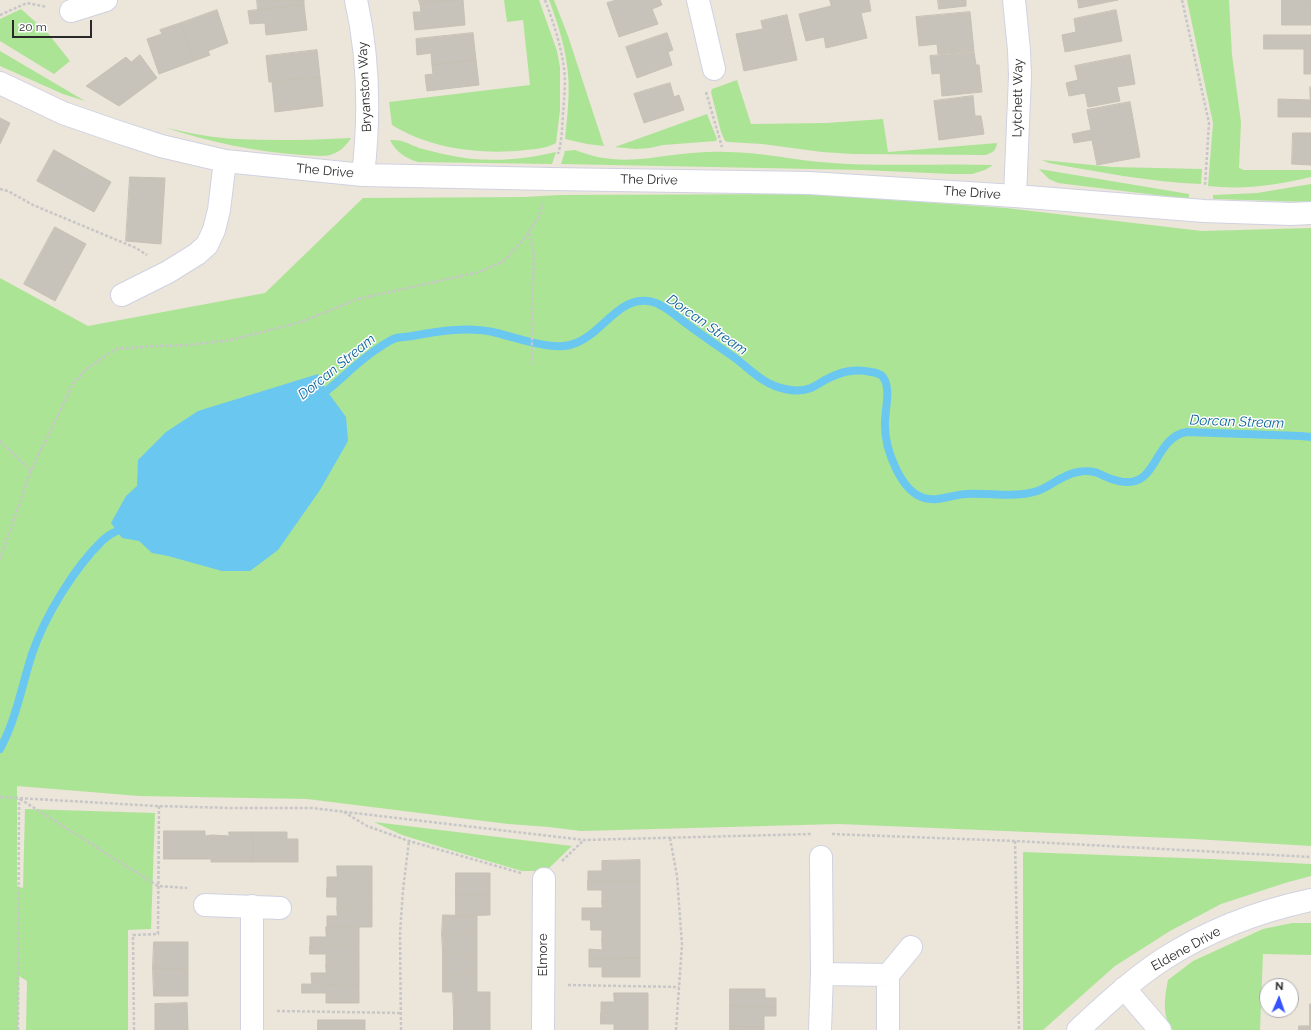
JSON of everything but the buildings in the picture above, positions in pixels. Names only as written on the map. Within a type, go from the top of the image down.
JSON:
[{"type":"street","points":[[70,12],[106,0]]},
{"type":"street","name":"Bryanston Way","points":[[356,0],[364,43],[368,88],[367,137],[363,175]]},
{"type":"street","points":[[698,0],[714,69]]},
{"type":"street","name":"Lytchett Way","points":[[1014,0],[1020,76],[1015,196]]},
{"type":"street","name":"The Drive","points":[[0,83],[63,113],[161,146],[225,161],[363,175],[809,183],[1015,196],[1204,212],[1311,213]]},
{"type":"street","points":[[122,296],[172,270],[197,254],[207,245],[214,230],[219,210],[225,161]]},
{"type":"street","points":[[820,1030],[822,974],[821,857]]},
{"type":"street","name":"Elmore","points":[[543,1030],[544,879]]},
{"type":"street","name":"Eldene Drive","points":[[1078,1030],[1124,988],[1181,949],[1236,923],[1311,900]]},
{"type":"street","points":[[205,904],[280,908]]},
{"type":"street","points":[[252,906],[252,1020]]},
{"type":"street","points":[[888,1029],[888,975],[911,947]]},
{"type":"street","points":[[822,974],[888,975]]},
{"type":"street","points":[[1124,988],[1160,1030]]},
{"type":"path","points":[[0,559],[31,471],[73,384],[85,370],[116,350],[155,346],[188,345],[230,340],[301,322],[358,299],[479,272],[504,261],[524,239],[538,218],[560,146],[565,82],[564,67],[551,16],[545,0]]},
{"type":"path","points":[[1182,0],[1209,123],[1204,212]]},
{"type":"path","points":[[0,15],[27,3],[70,12]]},
{"type":"path","points":[[714,69],[704,86],[722,147]]},
{"type":"path","points":[[0,189],[8,191],[33,205],[136,248],[172,270]]},
{"type":"path","points":[[529,232],[534,254],[532,364]]},
{"type":"path","points":[[0,441],[31,471]]},
{"type":"path","points":[[1,797],[159,806],[312,808],[584,840],[814,834]]},
{"type":"path","points":[[20,798],[158,886],[206,889],[205,904]]},
{"type":"path","points":[[18,1030],[20,798]]},
{"type":"path","points":[[134,1030],[133,935],[158,934],[159,806]]},
{"type":"path","points":[[343,811],[367,826],[409,841],[544,879],[584,840]]},
{"type":"path","points":[[829,834],[1015,841],[1311,857]]},
{"type":"path","points":[[670,838],[677,876],[682,945],[676,1030]]},
{"type":"path","points":[[401,1030],[400,934],[403,890],[409,841]]},
{"type":"path","points":[[1015,841],[1019,1030]]},
{"type":"path","points":[[543,985],[679,987]]},
{"type":"path","points":[[252,1020],[401,1013]]},
{"type":"green space","points":[[504,0],[539,0],[557,51],[560,67],[560,110],[556,143],[538,149],[492,152],[474,151],[440,145],[423,140],[392,125],[389,102],[530,85],[523,20],[507,22]]},
{"type":"green space","points":[[549,0],[554,0],[568,36],[604,146],[565,139],[569,82],[561,37]]},
{"type":"green space","points":[[1187,0],[1229,0],[1232,55],[1241,122],[1239,168],[1244,170],[1311,170],[1311,177],[1260,186],[1208,186],[1213,123]]},
{"type":"green space","points":[[21,9],[47,32],[70,61],[54,74],[0,41],[0,19]]},
{"type":"green space","points":[[0,51],[85,101],[63,94],[0,66]]},
{"type":"green space","points":[[737,80],[751,124],[826,123],[883,119],[888,152],[997,143],[997,146],[994,151],[986,155],[853,154],[822,152],[762,144],[728,142],[725,141],[721,132],[711,92],[712,89]]},
{"type":"green space","points":[[707,114],[717,139],[716,141],[663,145],[635,149],[615,147]]},
{"type":"green space","points":[[166,128],[237,139],[294,140],[351,138],[347,144],[337,152],[330,155],[320,156],[285,154],[234,146]]},
{"type":"green space","points":[[390,140],[402,141],[419,148],[471,159],[514,159],[556,152],[552,164],[418,162],[401,154]]},
{"type":"green space","points":[[575,150],[597,157],[621,160],[707,152],[740,152],[820,162],[853,164],[993,165],[985,170],[972,174],[951,174],[863,170],[561,164],[565,151]]},
{"type":"green space","points":[[1042,160],[1112,167],[1202,169],[1201,184],[1125,176],[1049,163]]},
{"type":"green space","points":[[1039,169],[1189,194],[1189,199],[1058,183],[1049,179]]},
{"type":"green space","points":[[1311,184],[1311,202],[1213,199],[1213,195],[1257,193]]},
{"type":"green space","points":[[807,194],[1006,208],[1202,231],[1311,228],[1311,846],[1194,839],[839,824],[581,831],[508,824],[307,799],[139,796],[17,786],[17,886],[23,888],[25,809],[155,813],[151,929],[128,930],[128,1030],[26,1030],[27,981],[19,976],[18,1030],[0,1030],[0,278],[88,326],[265,293],[363,198],[525,197],[559,195]]},
{"type":"green space","points":[[374,822],[572,846],[546,871],[522,871],[402,835]]},
{"type":"green space","points":[[1023,852],[1311,864],[1311,876],[1221,904],[1170,931],[1115,966],[1043,1030],[1023,1030]]},
{"type":"green space","points":[[1292,923],[1311,923],[1311,955],[1263,954],[1262,978],[1259,978],[1260,1030],[1173,1030],[1169,1024],[1165,1012],[1165,999],[1168,980],[1193,961],[1263,929]]},
{"type":"water","points":[[318,374],[327,391],[346,417],[348,441],[320,490],[278,550],[250,571],[222,571],[152,553],[139,541],[122,538],[111,523],[126,496],[137,486],[138,460],[166,432],[198,411]]},
{"type":"waterway","name":"Dorcan Stream","points":[[320,396],[370,354],[396,338],[443,331],[476,330],[497,333],[543,345],[570,345],[582,340],[592,333],[621,308],[632,303],[643,301],[656,303],[667,309],[764,381],[777,387],[791,390],[805,390],[836,375],[859,370],[874,372],[881,375],[885,379],[887,385],[885,426],[891,457],[901,478],[908,487],[915,494],[924,498],[939,499],[966,494],[1012,495],[1031,493],[1045,488],[1063,477],[1082,471],[1095,472],[1119,481],[1135,481],[1142,478],[1148,472],[1170,441],[1178,435],[1187,432],[1311,437]]},
{"type":"waterway","name":"Dorcan Stream","points":[[0,749],[15,714],[32,654],[44,624],[71,578],[92,551],[108,536],[127,527]]}]
